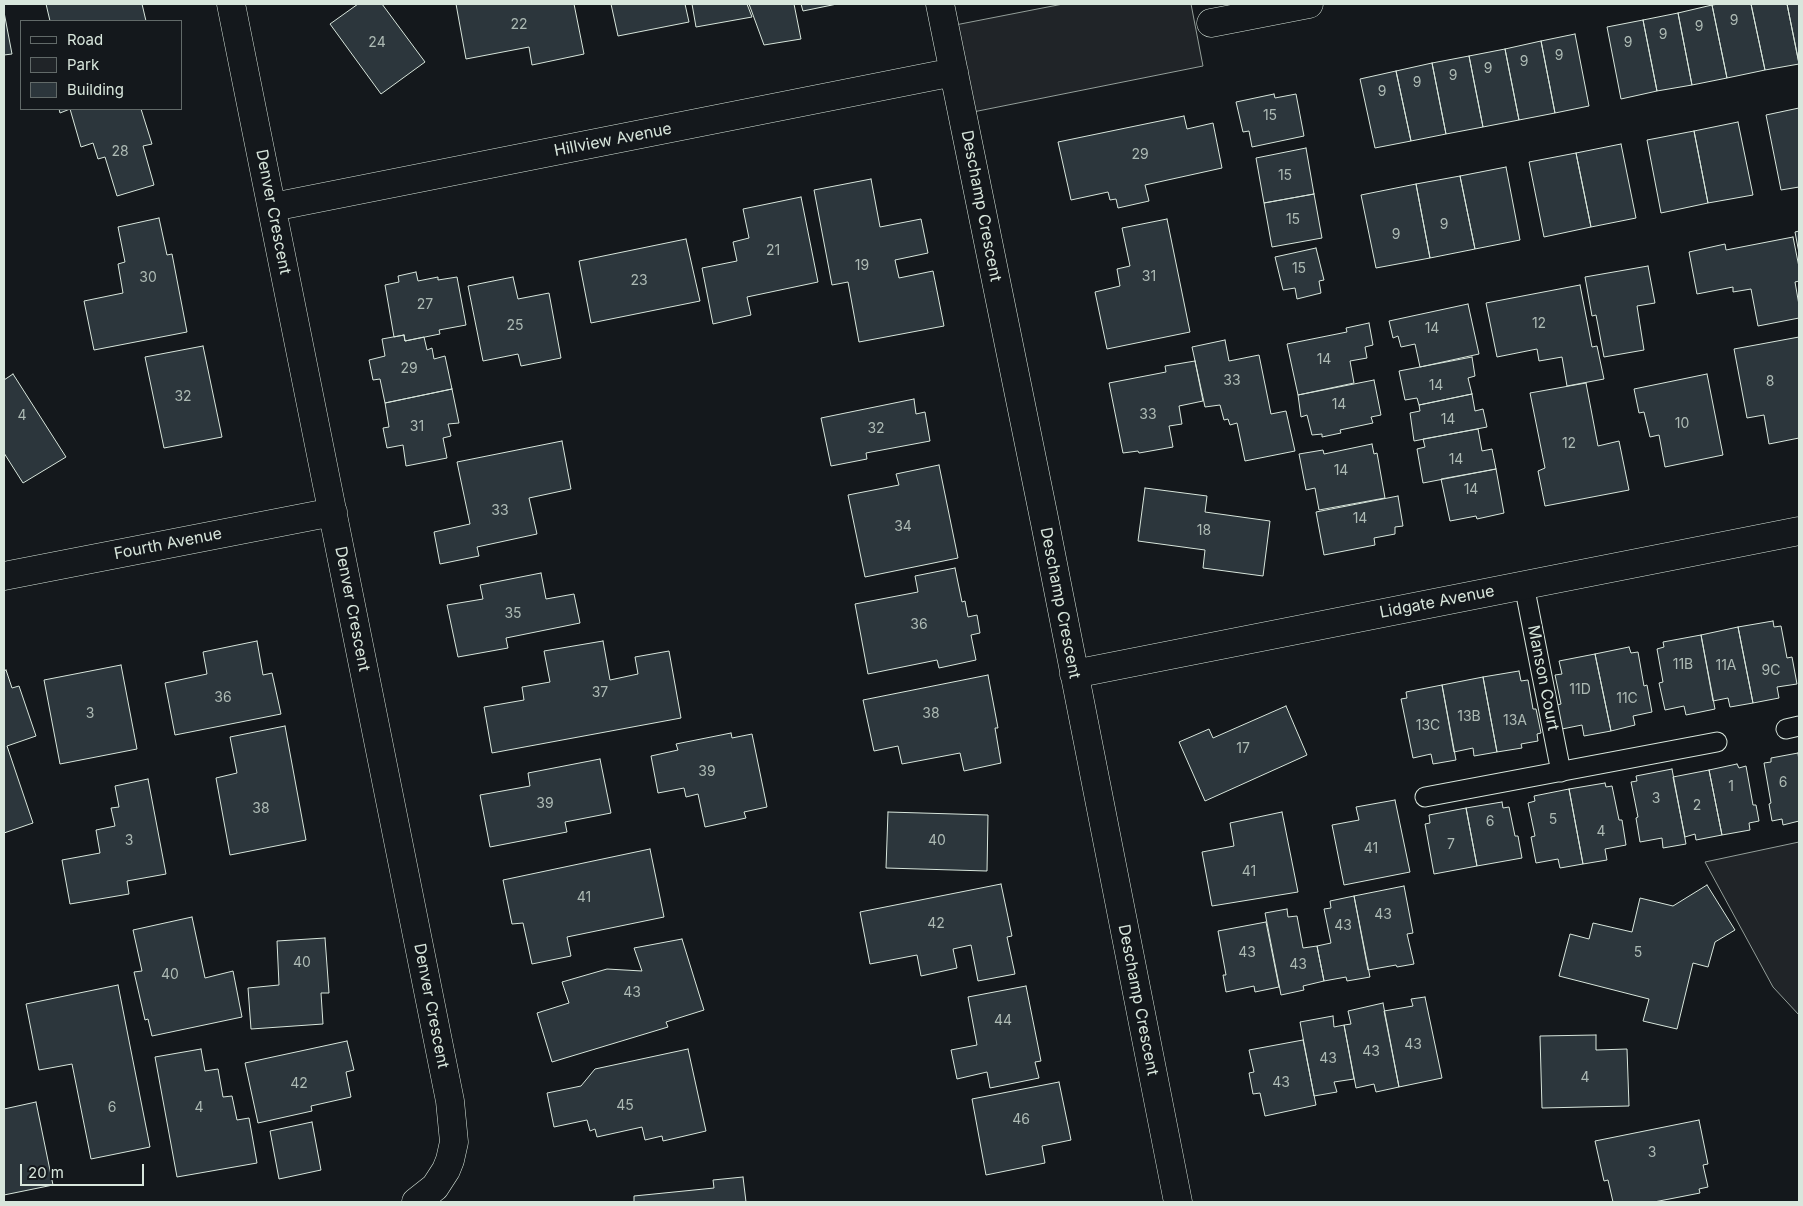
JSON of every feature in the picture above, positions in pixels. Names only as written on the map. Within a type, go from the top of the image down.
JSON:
[{"type":"street","name":"Denver Crescent","points":[[231,4],[450,1101],[454,1142],[450,1160],[434,1187],[416,1202]]},
{"type":"street","name":"Deschamp Crescent","points":[[940,4],[1178,1202]]},
{"type":"street","points":[[1211,23],[1309,4]]},
{"type":"street","name":"Hillview Avenue","points":[[273,207],[954,72]]},
{"type":"street","name":"Fourth Avenue","points":[[4,576],[333,512]]},
{"type":"street","name":"Lidgate Avenue","points":[[1074,674],[1799,531]]},
{"type":"lane","name":"Manson Court","points":[[1524,585],[1561,772]]},
{"type":"lane","points":[[1425,796],[1716,742]]},
{"type":"green space","points":[[1063,4],[1191,4],[1203,66],[963,114],[945,27]]},
{"type":"green space","points":[[1799,842],[1799,1015],[1773,987],[1705,862]]},
{"type":"building","points":[[46,4],[142,4],[146,20],[50,20]]},
{"type":"building","points":[[358,4],[382,4],[425,62],[381,94],[330,24]]},
{"type":"building","points":[[456,4],[574,4],[584,54],[532,65],[529,47],[466,59]]},
{"type":"building","points":[[611,4],[685,4],[689,22],[618,36]]},
{"type":"building","points":[[692,4],[747,4],[752,17],[696,27]]},
{"type":"building","points":[[749,4],[794,4],[801,39],[764,45]]},
{"type":"building","points":[[801,4],[837,4],[803,11]]},
{"type":"building","points":[[1751,4],[1765,70],[1727,78],[1712,5]]},
{"type":"building","points":[[1751,4],[1787,4],[1799,64],[1765,70]]},
{"type":"building","points":[[1787,4],[1799,4],[1799,63]]},
{"type":"building","points":[[1712,5],[1727,78],[1692,85],[1678,13]]},
{"type":"building","points":[[4,12],[12,54],[4,55]]},
{"type":"building","points":[[1678,13],[1692,85],[1657,91],[1643,20]]},
{"type":"building","points":[[1643,20],[1657,91],[1621,99],[1607,27]]},
{"type":"building","points":[[1575,34],[1589,106],[1555,113],[1541,41]]},
{"type":"building","points":[[1541,41],[1555,113],[1519,120],[1505,49]]},
{"type":"building","points":[[1505,49],[1519,120],[1483,127],[1469,56]]},
{"type":"building","points":[[1469,56],[1483,127],[1446,134],[1432,63]]},
{"type":"building","points":[[1432,63],[1446,134],[1411,141],[1396,71]]},
{"type":"building","points":[[1396,71],[1411,141],[1375,148],[1360,79]]},
{"type":"building","points":[[1274,94],[1275,98],[1296,94],[1304,136],[1252,147],[1249,131],[1243,132],[1236,102]]},
{"type":"building","points":[[1799,108],[1799,187],[1781,190],[1766,115]]},
{"type":"building","points":[[70,110],[141,110],[152,144],[143,146],[154,185],[117,196],[105,157],[98,159],[93,143],[81,147]]},
{"type":"building","points":[[1184,116],[1187,129],[1213,123],[1222,168],[1145,185],[1149,201],[1118,208],[1116,199],[1110,200],[1108,192],[1071,200],[1058,142]]},
{"type":"building","points":[[1738,122],[1753,195],[1708,203],[1694,131]]},
{"type":"building","points":[[1694,131],[1708,203],[1661,213],[1647,140]]},
{"type":"building","points":[[1621,144],[1636,218],[1591,227],[1576,153]]},
{"type":"building","points":[[1306,148],[1314,194],[1264,203],[1256,158]]},
{"type":"building","points":[[1576,153],[1591,227],[1544,237],[1529,162]]},
{"type":"building","points":[[1506,167],[1520,240],[1475,249],[1460,176]]},
{"type":"building","points":[[1460,176],[1475,249],[1430,258],[1416,184]]},
{"type":"building","points":[[871,179],[880,227],[921,219],[928,253],[895,260],[899,278],[933,271],[944,326],[859,342],[848,282],[832,285],[814,190]]},
{"type":"building","points":[[1416,184],[1430,258],[1376,268],[1361,195]]},
{"type":"building","points":[[1314,194],[1322,238],[1272,247],[1264,203]]},
{"type":"building","points":[[801,197],[818,282],[747,297],[751,315],[713,324],[702,268],[737,261],[733,242],[749,238],[743,209]]},
{"type":"building","points":[[159,218],[167,255],[172,254],[187,332],[94,350],[84,301],[123,293],[118,264],[125,262],[118,227]]},
{"type":"building","points":[[1167,219],[1190,332],[1107,349],[1095,292],[1120,286],[1117,269],[1130,266],[1122,228]]},
{"type":"building","points":[[1799,231],[1799,253],[1795,232]]},
{"type":"building","points":[[1793,237],[1799,267],[1799,281],[1795,282],[1799,318],[1758,326],[1751,289],[1733,292],[1733,287],[1697,294],[1689,252],[1725,244],[1726,250]]},
{"type":"building","points":[[686,239],[700,301],[591,323],[579,261]]},
{"type":"building","points":[[1316,248],[1324,280],[1319,281],[1321,293],[1297,299],[1295,288],[1283,290],[1275,257]]},
{"type":"building","points":[[1648,266],[1655,303],[1637,306],[1644,350],[1604,357],[1596,315],[1592,316],[1585,277]]},
{"type":"building","points":[[416,272],[418,281],[438,277],[438,280],[457,277],[466,325],[439,330],[440,334],[405,341],[404,335],[394,337],[385,285],[399,282],[398,276]]},
{"type":"building","points":[[513,277],[518,299],[549,293],[561,358],[521,366],[518,354],[483,361],[468,286]]},
{"type":"building","points":[[1580,285],[1592,347],[1597,346],[1604,379],[1567,386],[1562,357],[1539,361],[1537,349],[1497,357],[1486,303]]},
{"type":"building","points":[[1468,304],[1479,354],[1420,367],[1415,344],[1401,347],[1398,336],[1393,338],[1389,321]]},
{"type":"building","points":[[1369,323],[1373,345],[1365,347],[1367,358],[1350,361],[1354,383],[1298,395],[1287,344],[1347,332],[1346,328]]},
{"type":"building","points":[[404,335],[405,341],[424,337],[427,350],[432,348],[434,359],[445,356],[452,389],[385,403],[380,379],[373,380],[369,360],[385,356],[382,339]]},
{"type":"building","points":[[1799,337],[1799,438],[1769,444],[1764,415],[1747,418],[1734,349]]},
{"type":"building","points":[[1225,340],[1229,361],[1259,355],[1271,414],[1286,411],[1295,451],[1245,461],[1237,423],[1230,425],[1228,419],[1224,420],[1220,405],[1205,407],[1192,347]]},
{"type":"building","points":[[203,346],[222,437],[164,448],[145,357]]},
{"type":"building","points":[[1472,357],[1475,376],[1468,378],[1472,394],[1419,405],[1417,398],[1405,400],[1399,371]]},
{"type":"building","points":[[1195,361],[1203,401],[1179,406],[1182,424],[1169,426],[1173,447],[1139,453],[1138,451],[1123,453],[1109,383],[1166,372],[1165,366]]},
{"type":"building","points":[[13,374],[66,457],[23,483],[4,453],[4,380]]},
{"type":"building","points":[[1707,374],[1723,455],[1665,467],[1659,435],[1650,437],[1644,412],[1639,413],[1634,389]]},
{"type":"building","points":[[1374,380],[1381,415],[1371,417],[1373,423],[1340,430],[1341,433],[1322,437],[1322,434],[1312,435],[1307,415],[1301,417],[1298,395]]},
{"type":"building","points":[[1586,383],[1598,446],[1619,441],[1629,490],[1545,506],[1538,471],[1545,468],[1530,393]]},
{"type":"building","points":[[452,389],[459,423],[448,424],[451,436],[443,438],[447,458],[406,466],[403,445],[387,448],[383,428],[389,427],[385,403]]},
{"type":"building","points":[[1472,394],[1475,411],[1483,409],[1487,427],[1414,441],[1410,413],[1420,411],[1419,405]]},
{"type":"building","points":[[914,399],[916,414],[925,412],[930,441],[866,453],[867,459],[831,466],[821,418]]},
{"type":"building","points":[[1478,429],[1482,451],[1492,449],[1496,469],[1423,483],[1417,449],[1425,447],[1423,439]]},
{"type":"building","points":[[562,441],[571,489],[529,498],[537,534],[477,547],[479,556],[440,564],[434,532],[470,524],[457,462]]},
{"type":"building","points":[[1372,444],[1374,454],[1377,453],[1385,498],[1319,510],[1315,488],[1306,490],[1299,454],[1323,450],[1324,454]]},
{"type":"building","points":[[939,465],[958,558],[865,577],[848,495],[899,485],[896,474]]},
{"type":"building","points":[[1496,469],[1504,513],[1477,519],[1476,516],[1450,521],[1441,479]]},
{"type":"building","points":[[1145,488],[1207,496],[1205,512],[1270,521],[1263,576],[1203,568],[1205,550],[1138,541]]},
{"type":"building","points":[[1398,496],[1403,526],[1395,527],[1395,534],[1374,538],[1375,545],[1324,555],[1316,512]]},
{"type":"building","points":[[955,568],[962,602],[965,601],[968,617],[977,615],[980,633],[971,635],[976,660],[939,668],[937,660],[868,674],[855,604],[918,592],[915,576]]},
{"type":"building","points":[[541,573],[546,599],[574,594],[580,623],[506,638],[508,648],[458,657],[447,605],[483,599],[480,585]]},
{"type":"building","points":[[1773,621],[1774,627],[1781,626],[1787,658],[1792,657],[1797,684],[1777,687],[1779,698],[1753,703],[1738,627]]},
{"type":"building","points":[[1738,627],[1753,703],[1730,707],[1728,698],[1713,701],[1701,635]]},
{"type":"building","points":[[1701,635],[1715,709],[1686,715],[1684,706],[1665,710],[1659,683],[1663,682],[1657,649],[1664,647],[1663,642]]},
{"type":"building","points":[[257,641],[263,675],[272,673],[281,714],[175,735],[165,683],[207,674],[203,652]]},
{"type":"building","points":[[603,641],[610,680],[638,674],[635,657],[669,651],[681,718],[492,753],[484,707],[524,700],[522,687],[550,682],[544,651]]},
{"type":"building","points":[[1629,647],[1631,653],[1638,652],[1644,686],[1647,685],[1652,712],[1633,716],[1635,725],[1611,731],[1595,654]]},
{"type":"building","points":[[1595,654],[1611,731],[1584,736],[1582,725],[1562,729],[1557,705],[1561,704],[1555,675],[1562,674],[1559,661]]},
{"type":"building","points":[[121,665],[137,749],[60,764],[44,680]]},
{"type":"building","points":[[6,670],[12,688],[19,686],[36,736],[7,746],[33,823],[4,833],[4,671]]},
{"type":"building","points":[[1519,671],[1521,681],[1528,680],[1533,709],[1536,709],[1541,733],[1537,734],[1538,741],[1521,744],[1522,748],[1497,752],[1483,677]]},
{"type":"building","points":[[988,675],[998,728],[995,728],[1001,763],[964,771],[960,753],[902,764],[898,746],[874,751],[863,700]]},
{"type":"building","points":[[1483,677],[1497,752],[1474,756],[1473,748],[1454,752],[1442,685]]},
{"type":"building","points":[[1442,685],[1456,760],[1433,764],[1431,754],[1413,758],[1401,699],[1407,698],[1406,692]]},
{"type":"building","points":[[1286,706],[1307,755],[1205,801],[1179,742],[1209,729],[1213,738]]},
{"type":"building","points":[[285,726],[306,840],[230,855],[216,778],[237,773],[230,737]]},
{"type":"building","points":[[731,733],[732,738],[752,734],[767,807],[744,812],[746,818],[705,827],[698,794],[686,797],[684,788],[658,793],[651,756],[678,750],[676,744]]},
{"type":"building","points":[[1798,753],[1799,821],[1783,825],[1782,819],[1772,821],[1764,763],[1771,762],[1771,758]]},
{"type":"building","points":[[600,759],[611,813],[565,822],[567,832],[490,847],[480,795],[530,786],[528,773]]},
{"type":"building","points":[[1737,764],[1739,768],[1746,766],[1753,805],[1756,805],[1759,821],[1749,823],[1750,830],[1722,835],[1709,770]]},
{"type":"building","points":[[1672,769],[1686,844],[1663,848],[1662,838],[1640,842],[1636,818],[1638,817],[1631,782],[1637,781],[1636,776]]},
{"type":"building","points":[[1709,770],[1722,835],[1696,840],[1695,834],[1685,837],[1673,777]]},
{"type":"building","points":[[148,779],[166,874],[127,881],[129,894],[70,904],[62,860],[100,853],[96,830],[115,826],[111,808],[119,807],[115,786]]},
{"type":"building","points":[[1605,783],[1606,787],[1612,786],[1619,820],[1622,820],[1626,845],[1605,849],[1607,860],[1583,864],[1569,789]]},
{"type":"building","points":[[1569,789],[1583,864],[1560,868],[1558,859],[1536,863],[1531,837],[1535,836],[1528,803],[1535,801],[1534,796]]},
{"type":"building","points":[[1395,800],[1410,872],[1344,885],[1332,825],[1359,820],[1356,807]]},
{"type":"building","points":[[1502,802],[1503,808],[1509,807],[1515,836],[1518,836],[1522,858],[1477,866],[1466,808]]},
{"type":"building","points":[[1466,808],[1477,866],[1434,874],[1425,824],[1430,823],[1429,815]]},
{"type":"building","points":[[888,812],[988,815],[987,871],[886,868]]},
{"type":"building","points":[[1282,812],[1298,892],[1212,906],[1202,852],[1234,846],[1230,823]]},
{"type":"building","points":[[650,849],[664,917],[567,937],[571,956],[532,964],[523,923],[512,924],[503,880]]},
{"type":"building","points":[[1001,884],[1012,936],[1007,937],[1015,974],[978,981],[971,945],[953,949],[957,968],[921,976],[917,955],[870,964],[860,912]]},
{"type":"building","points":[[1707,885],[1735,930],[1715,942],[1708,967],[1693,963],[1677,1029],[1643,1021],[1649,999],[1559,976],[1570,934],[1589,939],[1593,923],[1632,932],[1640,898],[1673,906]]},
{"type":"building","points":[[1404,886],[1413,933],[1407,934],[1414,964],[1368,970],[1354,896]]},
{"type":"building","points":[[1354,896],[1370,977],[1347,981],[1346,977],[1324,981],[1317,946],[1331,943],[1324,909],[1331,908],[1330,901]]},
{"type":"building","points":[[1287,909],[1288,917],[1297,916],[1303,948],[1317,946],[1324,981],[1303,986],[1304,990],[1281,995],[1265,913]]},
{"type":"building","points":[[192,917],[205,978],[233,971],[242,1017],[152,1036],[148,1019],[145,1020],[134,972],[142,971],[133,930]]},
{"type":"building","points":[[1266,922],[1279,987],[1255,992],[1254,986],[1226,992],[1223,975],[1226,975],[1218,931]]},
{"type":"building","points":[[325,938],[329,993],[321,993],[323,1024],[251,1029],[248,988],[279,985],[277,941]]},
{"type":"building","points":[[682,939],[704,1010],[666,1022],[668,1027],[552,1062],[537,1013],[569,1003],[562,982],[607,969],[642,971],[634,948]]},
{"type":"building","points":[[118,985],[150,1147],[91,1159],[72,1064],[39,1070],[26,1004]]},
{"type":"building","points":[[1026,986],[1041,1061],[1035,1062],[1039,1078],[990,1088],[987,1072],[957,1079],[951,1050],[977,1045],[968,997]]},
{"type":"building","points":[[1425,997],[1442,1078],[1399,1087],[1384,1011],[1413,1006],[1411,999]]},
{"type":"building","points":[[1383,1003],[1399,1087],[1376,1092],[1374,1084],[1356,1088],[1344,1025],[1351,1024],[1348,1011]]},
{"type":"building","points":[[1333,1016],[1334,1027],[1344,1025],[1354,1079],[1334,1082],[1337,1092],[1314,1096],[1300,1022]]},
{"type":"building","points":[[1596,1035],[1596,1050],[1627,1049],[1629,1106],[1542,1108],[1540,1036]]},
{"type":"building","points":[[1303,1040],[1316,1105],[1265,1116],[1260,1093],[1253,1094],[1249,1073],[1254,1072],[1249,1050]]},
{"type":"building","points":[[347,1041],[354,1070],[346,1072],[351,1097],[311,1106],[312,1111],[258,1123],[245,1063]]},
{"type":"building","points":[[201,1049],[205,1071],[218,1069],[223,1097],[232,1096],[237,1120],[249,1118],[257,1163],[177,1177],[155,1057]]},
{"type":"building","points":[[688,1049],[706,1131],[663,1141],[662,1136],[645,1140],[642,1127],[597,1137],[595,1129],[590,1131],[587,1120],[554,1127],[547,1093],[581,1086],[595,1069]]},
{"type":"building","points":[[1059,1082],[1071,1140],[1042,1146],[1045,1163],[986,1175],[972,1099]]},
{"type":"building","points":[[36,1102],[53,1185],[4,1195],[4,1109]]},
{"type":"building","points":[[1699,1120],[1708,1164],[1703,1165],[1708,1187],[1699,1189],[1700,1193],[1654,1202],[1613,1202],[1608,1180],[1604,1181],[1595,1141]]},
{"type":"building","points":[[312,1122],[321,1170],[279,1179],[270,1131]]},
{"type":"building","points":[[743,1177],[746,1202],[634,1202],[634,1196],[714,1188],[713,1180]]}]
